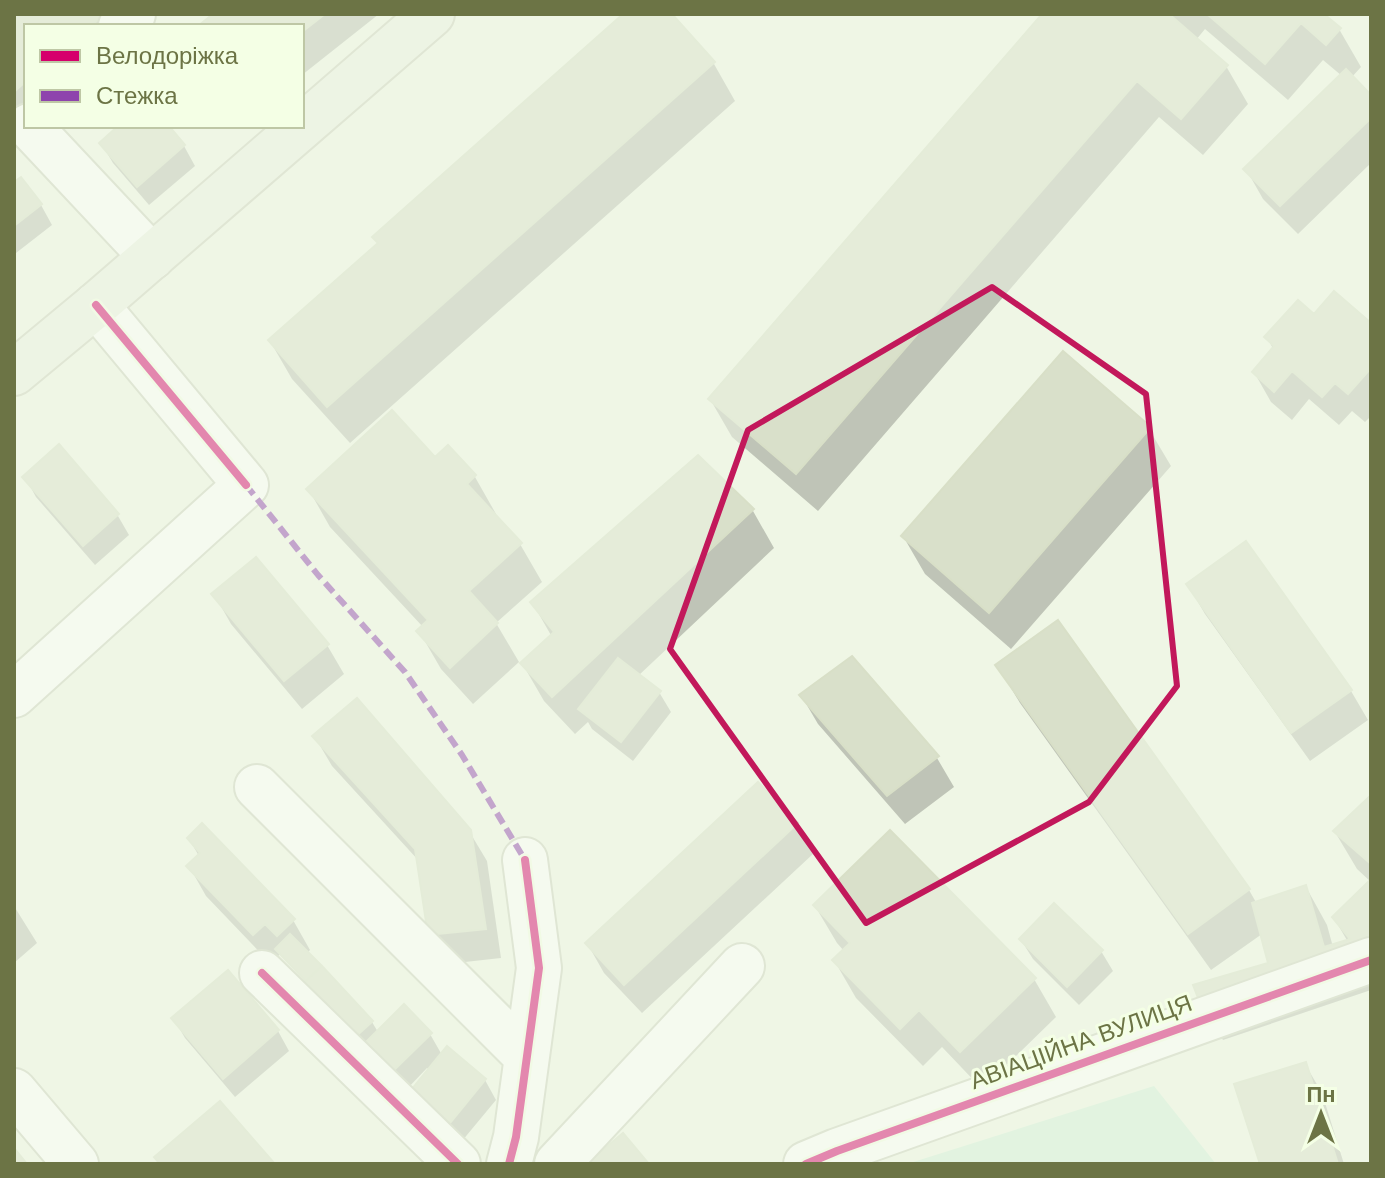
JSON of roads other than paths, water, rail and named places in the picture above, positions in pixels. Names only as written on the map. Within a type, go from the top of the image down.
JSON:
[{"type":"main road","points":[[304,125],[432,14]]},
{"type":"main road","points":[[19,361],[96,305],[301,128]]},
{"type":"street","points":[[31,128],[152,257]]},
{"type":"street","points":[[14,695],[246,485],[96,305]]},
{"type":"street","points":[[257,787],[527,1057]]},
{"type":"street","points":[[509,1164],[516,1137],[539,968],[525,860]]},
{"type":"street","name":"АВІАЦІЙНА ВУЛИЦЯ","points":[[806,1164],[1371,960]]},
{"type":"street","points":[[557,1164],[742,966]]},
{"type":"street","points":[[262,973],[458,1164]]},
{"type":"street","points":[[14,1091],[76,1164]]}]
